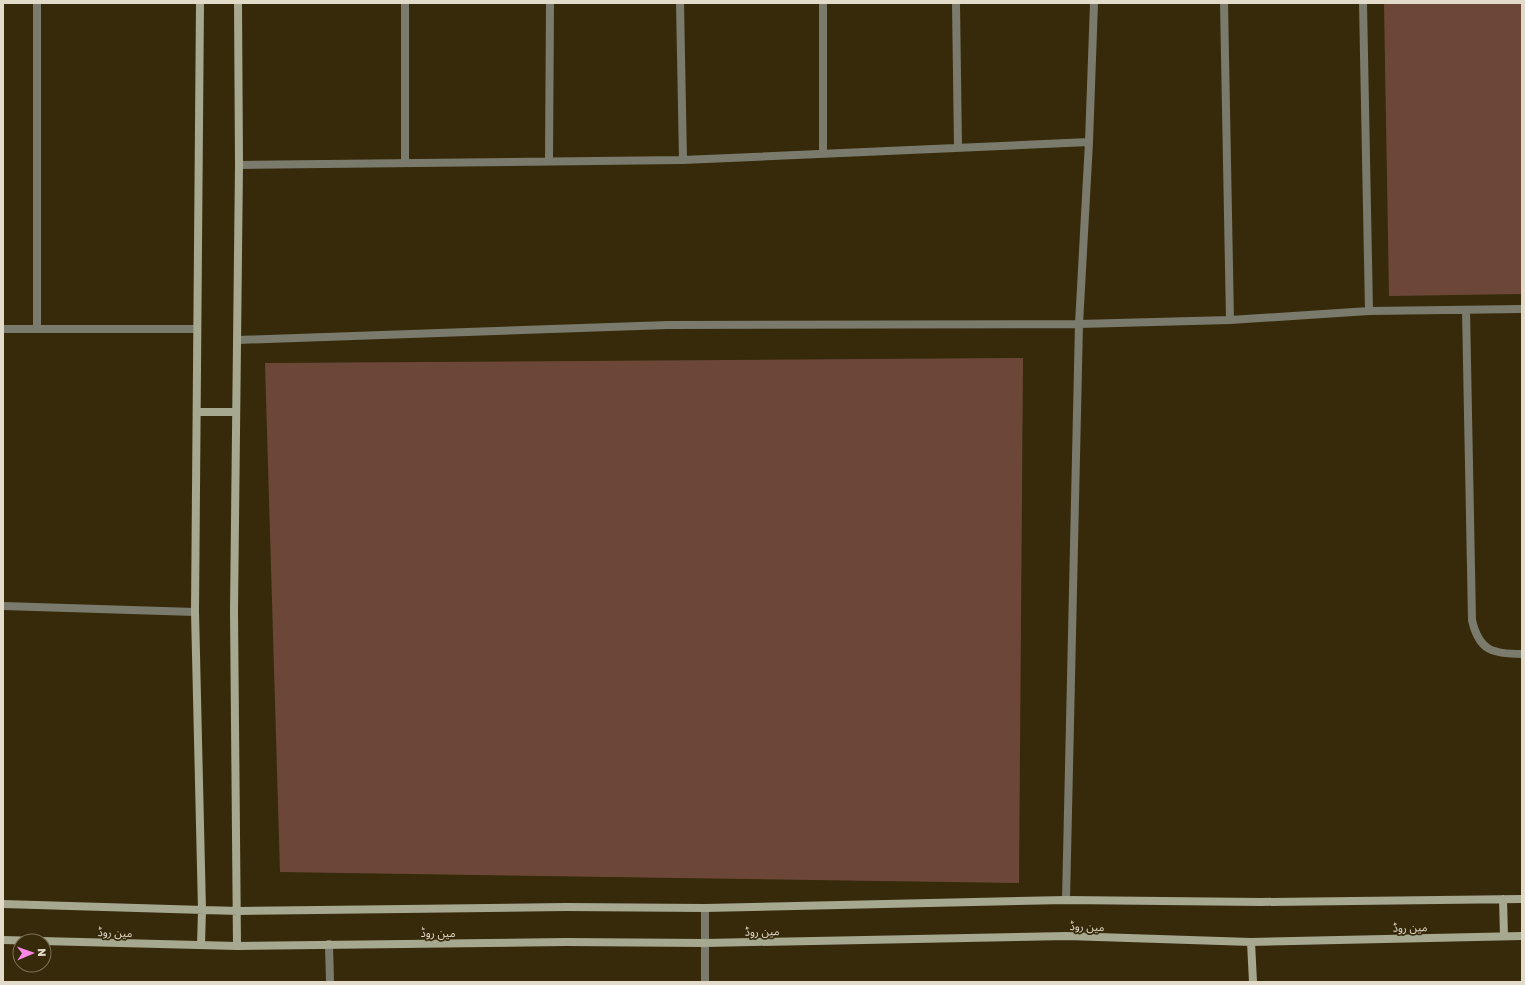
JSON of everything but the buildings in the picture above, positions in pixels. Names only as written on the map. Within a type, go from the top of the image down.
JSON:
[{"type":"main road","points":[[200,3],[196,329],[198,412],[195,612],[202,910],[201,945]]},
{"type":"main road","points":[[237,946],[238,911],[234,611],[238,340],[238,3]]},
{"type":"main road","points":[[198,412],[236,412]]},
{"type":"main road","points":[[1503,899],[1504,936]]},
{"type":"main road","points":[[3,904],[238,911],[566,907],[705,908],[1066,900],[1261,902],[1522,899]]},
{"type":"main road","name":"مین روڈ","points":[[3,940],[237,946],[558,942],[705,943],[1066,936],[1251,942],[1522,936]]},
{"type":"main road","points":[[1251,942],[1253,982]]},
{"type":"street","points":[[37,3],[37,328]]},
{"type":"street","points":[[405,3],[405,163]]},
{"type":"street","points":[[549,160],[550,3]]},
{"type":"street","points":[[680,3],[683,160]]},
{"type":"street","points":[[823,3],[823,153]]},
{"type":"street","points":[[956,3],[958,148]]},
{"type":"street","points":[[1066,900],[1079,324],[1089,142],[1094,3]]},
{"type":"street","points":[[1224,3],[1230,320]]},
{"type":"street","points":[[1363,3],[1369,311]]},
{"type":"street","points":[[239,165],[549,160],[683,160],[1089,142]]},
{"type":"street","points":[[238,340],[668,325],[1079,324],[1230,320],[1369,311],[1522,309]]},
{"type":"street","points":[[1466,310],[1472,620],[1475,636],[1485,648],[1503,654],[1522,654]]},
{"type":"street","points":[[3,329],[196,329]]},
{"type":"street","points":[[3,606],[195,612]]},
{"type":"street","points":[[705,908],[705,982]]},
{"type":"street","points":[[329,944],[330,982]]},
{"type":"shaded area","points":[[1384,3],[1522,3],[1522,294],[1389,296]]},
{"type":"shaded area","points":[[1023,358],[1019,883],[280,872],[265,363]]}]
